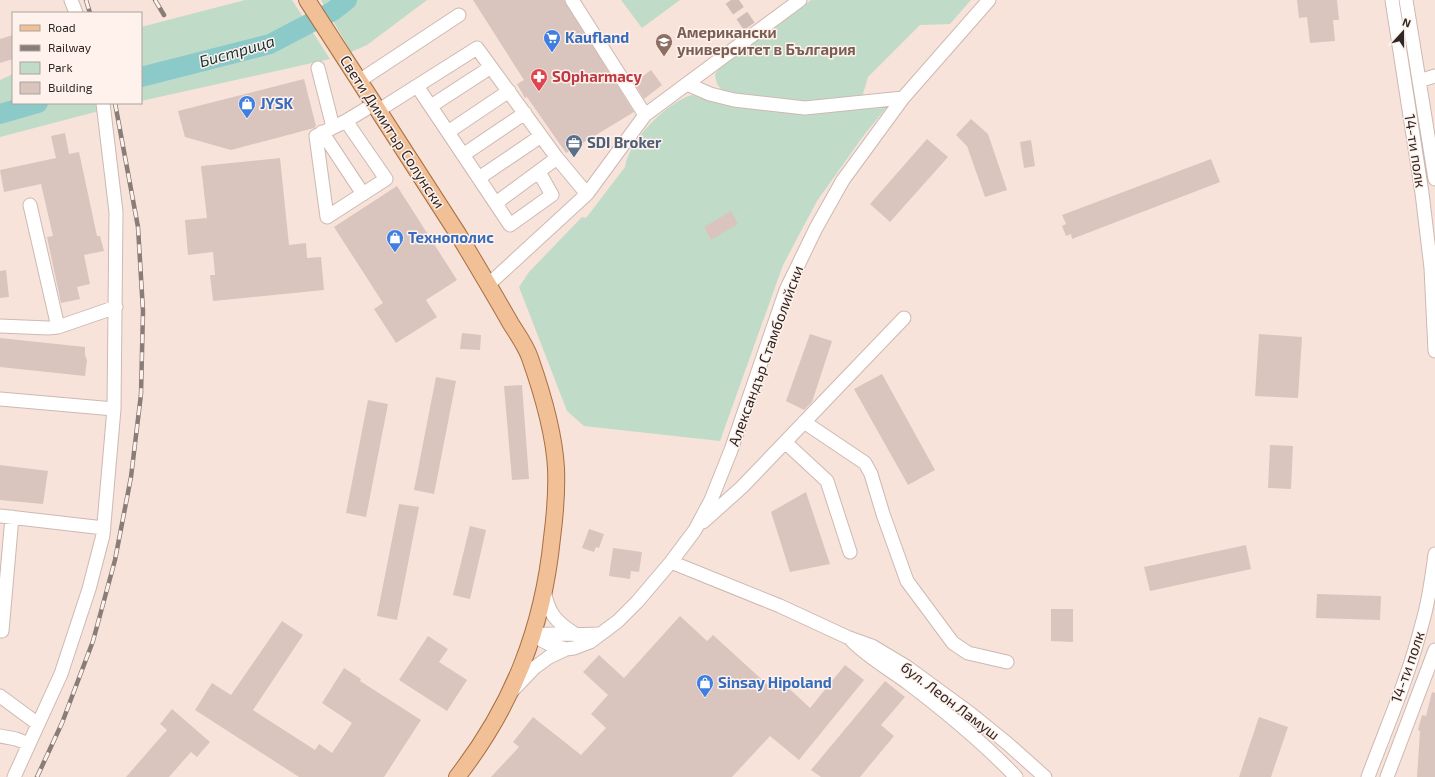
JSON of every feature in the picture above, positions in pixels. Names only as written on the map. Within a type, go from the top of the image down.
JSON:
[{"type":"main road","name":"Свети Димитър Солунски","points":[[307,0],[489,284],[529,356],[543,395],[550,428],[556,468],[555,509],[550,560],[534,635],[510,693],[493,725],[457,777]]},
{"type":"street","points":[[71,0],[76,12]]},
{"type":"street","points":[[572,0],[645,115]]},
{"type":"street","points":[[489,284],[586,194],[645,115],[800,0]]},
{"type":"street","name":"Александър Стамболийски","points":[[510,693],[534,668],[549,657],[566,649],[574,648],[590,642],[618,621],[637,602],[671,562],[695,530],[711,500],[731,450],[786,290],[816,228],[843,180],[903,98],[989,0]]},
{"type":"street","name":"14-ти полк","points":[[1392,0],[1433,268],[1435,351]]},
{"type":"street","name":"14-ти полк","points":[[1406,0],[1435,179]]},
{"type":"street","points":[[359,81],[459,15]]},
{"type":"street","points":[[346,121],[386,179],[327,217],[316,136],[328,129],[417,86],[477,48],[557,158],[586,194]]},
{"type":"street","points":[[431,106],[491,67]]},
{"type":"street","points":[[318,68],[328,129],[364,194]]},
{"type":"street","points":[[1418,81],[1435,76]]},
{"type":"street","points":[[687,84],[710,94],[734,100],[805,108],[903,98]]},
{"type":"street","points":[[417,86],[510,225],[552,195],[539,172]]},
{"type":"street","points":[[448,132],[509,91]]},
{"type":"street","points":[[14,777],[61,674],[89,589],[103,536],[114,409],[116,307],[116,212],[104,106]]},
{"type":"street","points":[[463,155],[525,113]]},
{"type":"street","points":[[479,178],[541,136]]},
{"type":"street","points":[[496,203],[557,158]]},
{"type":"street","points":[[30,205],[58,326]]},
{"type":"street","points":[[0,326],[48,328],[116,307]]},
{"type":"street","points":[[695,530],[742,487],[904,318]]},
{"type":"street","points":[[0,399],[114,409]]},
{"type":"street","points":[[804,422],[865,463],[871,474],[883,514],[907,581],[953,643],[968,654],[1007,662]]},
{"type":"street","points":[[785,442],[827,481],[850,552]]},
{"type":"street","points":[[2,631],[6,516],[104,528]]},
{"type":"street","name":"14-ти полк","points":[[1368,777],[1412,660],[1423,622],[1435,554]]},
{"type":"street","name":"бул. Леон Ламуш","points":[[671,562],[780,606],[847,637],[872,646],[925,681],[983,724],[1045,777]]},
{"type":"street","points":[[544,590],[547,604],[558,621],[577,635]]},
{"type":"street","points":[[534,635],[548,633],[577,635],[601,634]]},
{"type":"street","points":[[534,635],[543,642],[552,646],[566,649]]},
{"type":"street","name":"бул. Леон Ламуш","points":[[847,637],[866,654],[956,720],[1016,777]]},
{"type":"street","name":"14-ти полк","points":[[1387,777],[1435,650]]},
{"type":"street","points":[[0,696],[38,724]]},
{"type":"street","points":[[0,736],[29,744]]},
{"type":"green space","points":[[245,0],[292,0],[330,59],[142,101],[142,27]]},
{"type":"green space","points":[[321,0],[427,0],[367,45],[351,52]]},
{"type":"green space","points":[[621,0],[680,0],[642,28]]},
{"type":"green space","points":[[811,0],[971,0],[950,24],[920,25],[868,77],[862,97],[805,103],[727,93],[721,89],[717,83],[715,74],[721,66]]},
{"type":"green space","points":[[12,74],[12,104],[97,104],[99,111],[0,137],[0,80]]},
{"type":"green space","points":[[692,95],[739,107],[804,112],[886,108],[864,135],[817,201],[783,265],[720,441],[584,426],[567,411],[519,287],[529,272],[582,217],[586,218],[625,167],[628,156],[634,145],[650,124],[671,106]]},
{"type":"building","name":"Kaufland","points":[[473,0],[564,0],[634,112],[566,153],[527,97],[525,98],[517,84],[524,80]]},
{"type":"building","points":[[1297,0],[1337,0],[1339,20],[1333,20],[1335,41],[1310,43],[1307,17],[1299,18]]},
{"type":"building","points":[[12,35],[12,59],[0,63],[0,39]]},
{"type":"building","points":[[651,70],[662,85],[644,99],[634,83]]},
{"type":"building","name":"JYSK","points":[[304,79],[316,126],[314,128],[231,150],[185,137],[178,111]]},
{"type":"building","points":[[971,119],[988,134],[1007,190],[985,197],[967,146],[956,135]]},
{"type":"building","points":[[65,133],[69,154],[79,152],[97,236],[100,236],[104,251],[84,255],[90,284],[77,287],[80,299],[61,303],[47,237],[53,236],[41,184],[4,192],[0,170],[56,158],[51,136]]},
{"type":"building","points":[[927,139],[948,157],[890,222],[870,204]]},
{"type":"building","points":[[1031,140],[1035,166],[1024,168],[1020,142]]},
{"type":"building","points":[[280,158],[289,245],[306,243],[307,258],[321,257],[324,290],[213,301],[210,275],[215,275],[213,252],[188,255],[185,220],[207,218],[201,166]]},
{"type":"building","points":[[1211,159],[1220,182],[1072,239],[1071,234],[1066,236],[1062,226],[1066,224],[1062,215]]},
{"type":"building","name":"Технополис","points":[[397,186],[457,280],[426,300],[437,317],[396,343],[374,309],[383,303],[334,227]]},
{"type":"building","points":[[731,211],[738,224],[711,240],[704,227]]},
{"type":"building","points":[[6,270],[9,297],[0,298],[0,271]]},
{"type":"building","points":[[462,333],[481,335],[480,350],[460,349]]},
{"type":"building","points":[[810,334],[832,341],[812,402],[804,410],[786,401]]},
{"type":"building","points":[[1259,334],[1302,337],[1298,398],[1255,396]]},
{"type":"building","points":[[0,338],[85,347],[85,355],[87,360],[85,376],[0,367]]},
{"type":"building","points":[[882,374],[935,470],[908,485],[854,389]]},
{"type":"building","points":[[436,377],[456,381],[434,494],[414,490]]},
{"type":"building","points":[[522,385],[529,479],[512,480],[504,386]]},
{"type":"building","points":[[368,400],[388,404],[366,517],[346,513]]},
{"type":"building","points":[[1270,445],[1293,446],[1291,489],[1268,488]]},
{"type":"building","points":[[0,465],[48,471],[43,504],[0,500]]},
{"type":"building","points":[[806,492],[830,564],[790,572],[771,512]]},
{"type":"building","points":[[399,504],[419,507],[397,620],[377,616]]},
{"type":"building","points":[[470,526],[486,530],[470,599],[453,595]]},
{"type":"building","points":[[589,529],[604,534],[599,548],[596,547],[594,552],[582,548]]},
{"type":"building","points":[[1246,545],[1251,569],[1150,591],[1144,567]]},
{"type":"building","points":[[613,548],[642,552],[639,572],[631,571],[630,579],[609,576]]},
{"type":"building","points":[[1317,594],[1381,596],[1380,620],[1316,618]]},
{"type":"building","points":[[1051,609],[1073,609],[1073,642],[1051,641]]},
{"type":"building","points":[[680,616],[707,641],[713,635],[771,688],[779,679],[810,708],[845,665],[864,680],[799,760],[770,736],[732,777],[491,777],[519,747],[513,742],[533,717],[581,755],[606,728],[591,714],[608,695],[583,672],[599,655],[624,678]]},
{"type":"building","points":[[282,621],[303,635],[253,710],[315,750],[319,744],[332,753],[352,723],[322,703],[344,668],[361,679],[360,681],[421,720],[384,777],[299,777],[195,710],[212,683],[231,695]]},
{"type":"building","points":[[428,636],[448,649],[439,662],[467,680],[447,711],[399,680]]},
{"type":"building","points":[[885,681],[905,697],[881,725],[894,736],[860,777],[821,777],[811,770]]},
{"type":"building","points":[[1432,692],[1435,693],[1435,777],[1417,777],[1420,731],[1418,730],[1422,715],[1426,716]]},
{"type":"building","points":[[172,709],[210,742],[197,757],[191,752],[169,777],[126,777],[167,730],[160,724]]},
{"type":"building","points":[[1259,717],[1288,727],[1271,777],[1239,777]]},
{"type":"waterway","name":"Бистрица","points":[[142,77],[270,44],[333,11],[347,0]]},
{"type":"waterway","name":"Бистрица","points":[[0,114],[35,104]]},
{"type":"tunnel","points":[[731,0],[754,33]]},
{"type":"railway","points":[[86,0],[90,12]]},
{"type":"railway","points":[[155,0],[164,15]]},
{"type":"railway","points":[[37,777],[62,723],[93,641],[115,560],[131,477],[141,394],[143,311],[138,227],[115,104]]},
{"type":"place","name":"Kaufland","points":[[552,53]]},
{"type":"place","name":"Американски университет в България","points":[[664,57]]},
{"type":"place","name":"SOpharmacy","points":[[539,92]]},
{"type":"place","name":"JYSK","points":[[247,119]]},
{"type":"place","name":"SDI Broker","points":[[574,158]]},
{"type":"place","name":"Технополис","points":[[395,253]]},
{"type":"place","name":"Sinsay Hipoland","points":[[705,698]]}]
